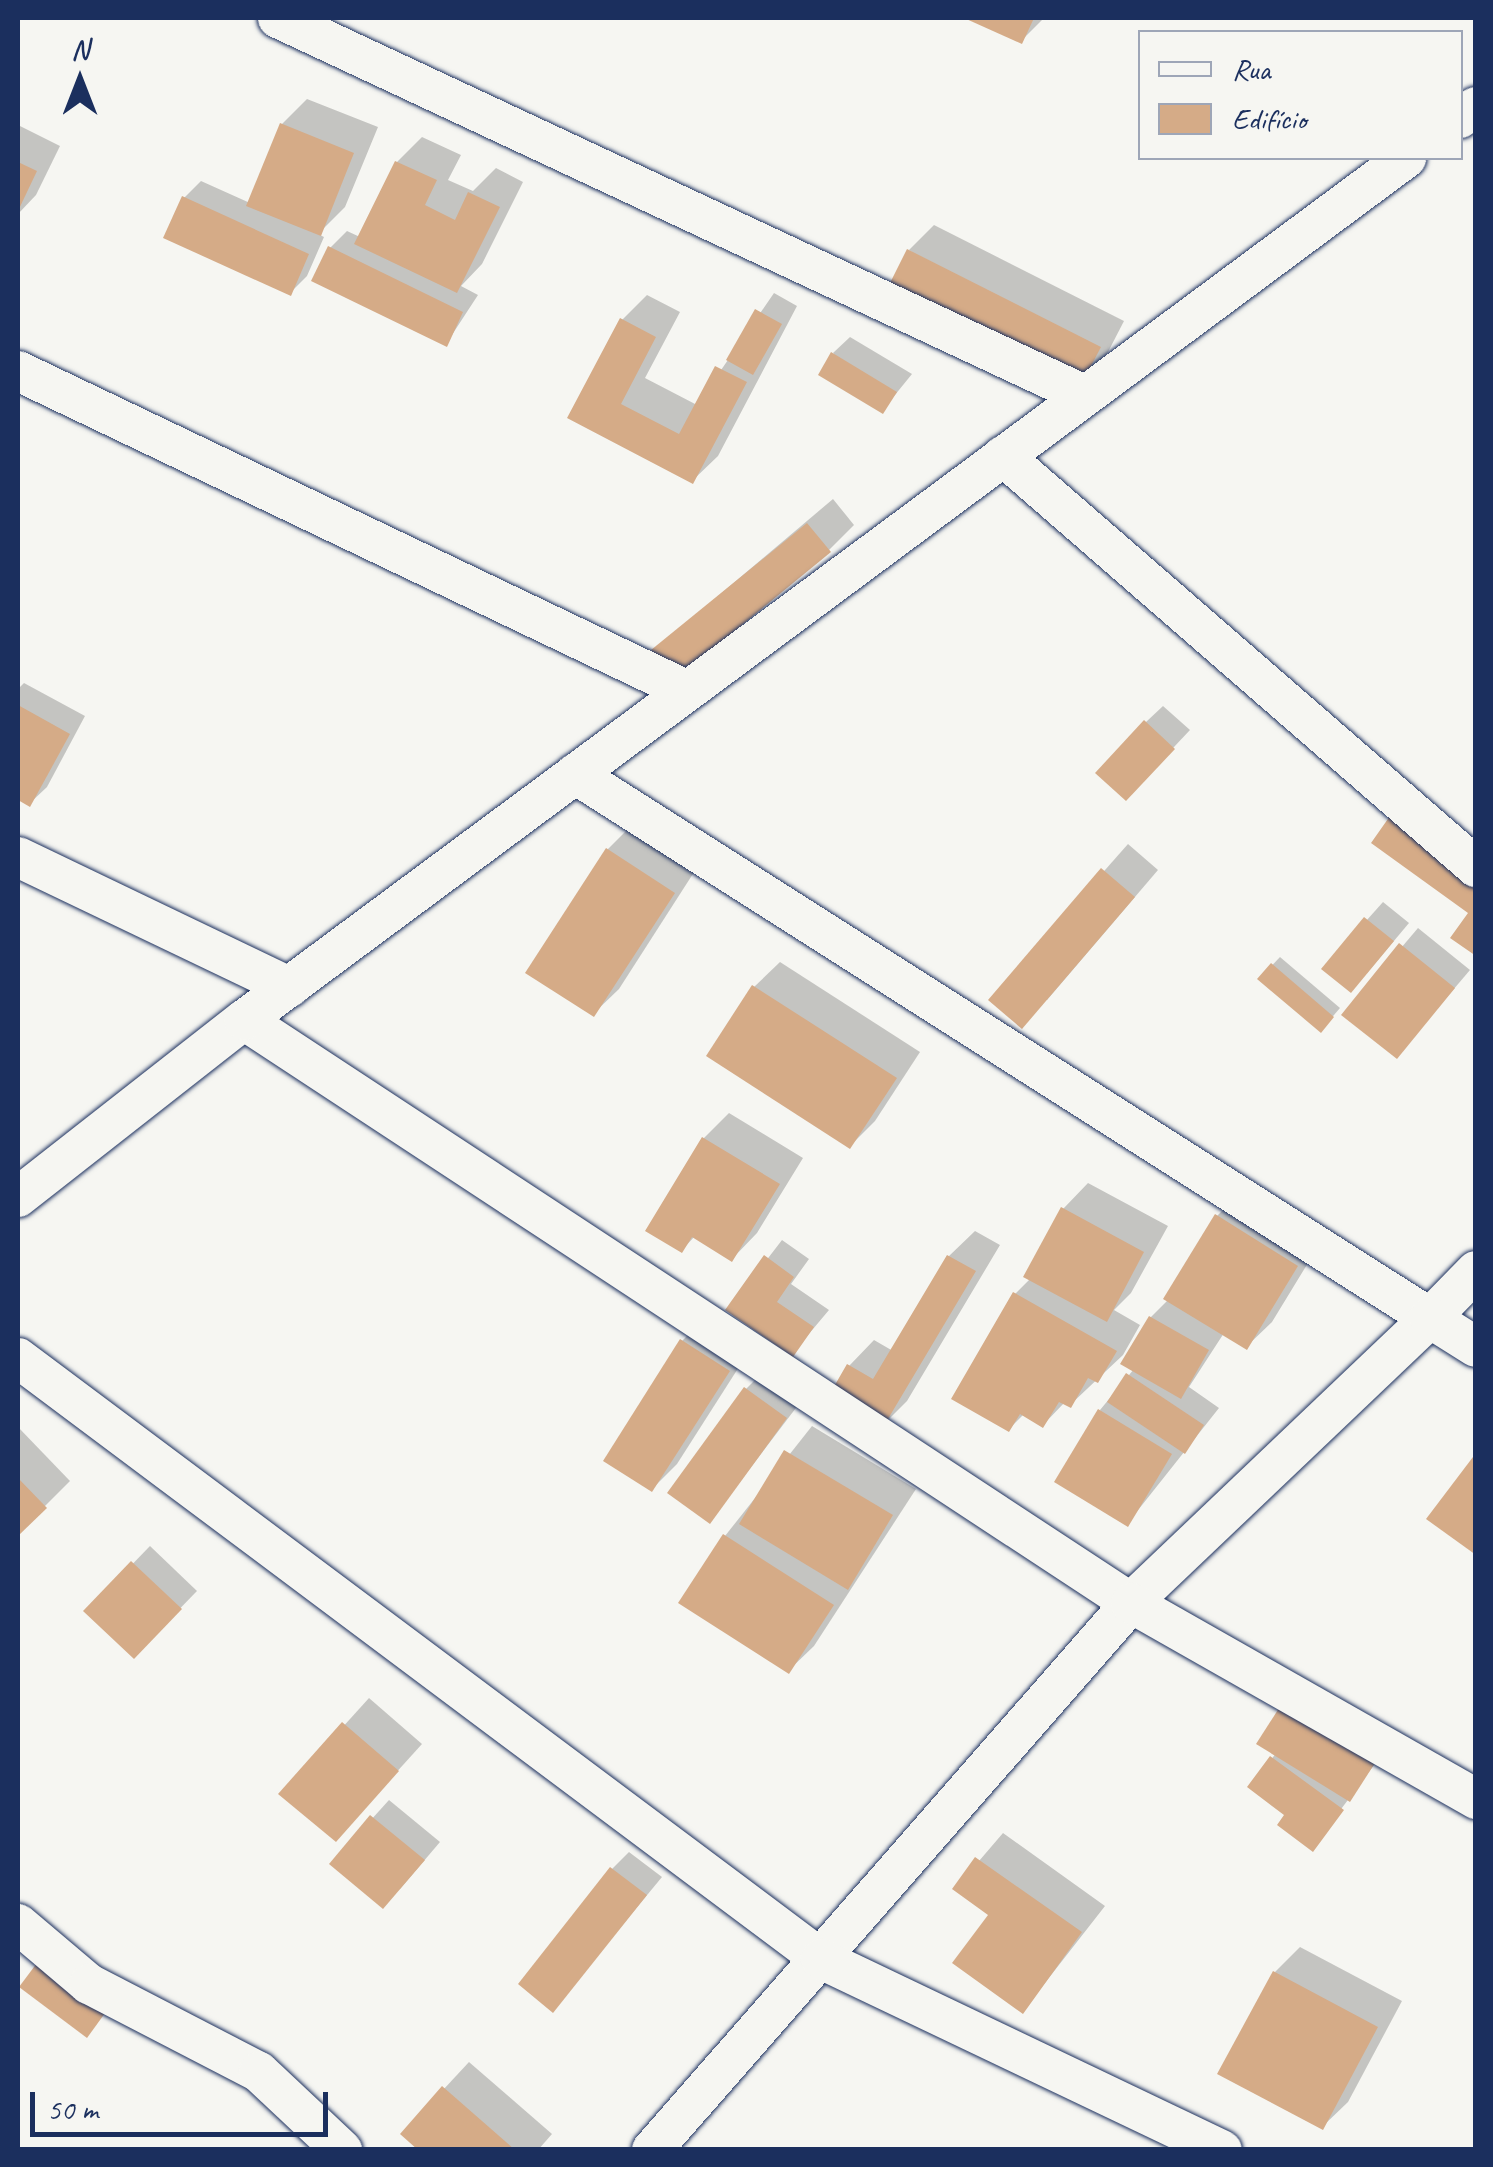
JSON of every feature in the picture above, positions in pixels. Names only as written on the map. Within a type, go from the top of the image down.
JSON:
[{"type":"street","points":[[278,18],[1082,394]]},
{"type":"street","points":[[18,1197],[288,986],[1082,394],[1403,160]]},
{"type":"street","points":[[18,371],[686,690]]},
{"type":"street","points":[[1003,456],[1476,867]]},
{"type":"street","points":[[575,774],[1476,1347]]},
{"type":"street","points":[[18,858],[288,986]]},
{"type":"street","points":[[244,1020],[1131,1603],[1476,1798]]},
{"type":"street","points":[[652,2150],[1131,1603],[1476,1271]]},
{"type":"street","points":[[18,1358],[821,1959],[1222,2150]]},
{"type":"street","points":[[18,1924],[89,1984],[258,2072],[342,2150]]},
{"type":"building","points":[[964,18],[1034,18],[1022,44]]},
{"type":"building","points":[[280,123],[354,153],[321,236],[246,206]]},
{"type":"building","points":[[395,161],[437,180],[425,205],[455,220],[468,192],[500,207],[457,293],[354,244]]},
{"type":"building","points":[[18,162],[37,171],[18,211]]},
{"type":"building","points":[[182,196],[309,254],[291,296],[163,238]]},
{"type":"building","points":[[328,246],[463,312],[447,347],[311,281]]},
{"type":"building","points":[[907,249],[1101,347],[1082,383],[889,285]]},
{"type":"building","points":[[755,309],[782,324],[753,375],[726,360]]},
{"type":"building","points":[[620,318],[656,337],[621,404],[679,434],[715,366],[747,382],[693,484],[567,418]]},
{"type":"building","points":[[831,352],[897,392],[883,414],[818,375]]},
{"type":"building","points":[[807,523],[831,552],[675,680],[651,650]]},
{"type":"building","points":[[18,705],[70,734],[30,807],[18,800]]},
{"type":"building","points":[[1144,720],[1175,749],[1126,801],[1095,773]]},
{"type":"building","points":[[1390,816],[1476,878],[1476,956],[1450,938],[1468,913],[1371,843]]},
{"type":"building","points":[[606,848],[675,893],[594,1017],[525,973]]},
{"type":"building","points":[[1101,868],[1135,897],[1022,1029],[988,1000]]},
{"type":"building","points":[[1364,917],[1394,941],[1351,993],[1321,969]]},
{"type":"building","points":[[1399,943],[1455,988],[1397,1059],[1341,1015]]},
{"type":"building","points":[[1271,963],[1334,1017],[1321,1033],[1257,979]]},
{"type":"building","points":[[752,985],[897,1078],[850,1149],[706,1056]]},
{"type":"building","points":[[702,1137],[780,1184],[732,1262],[692,1237],[682,1253],[645,1231]]},
{"type":"building","points":[[1061,1207],[1144,1252],[1107,1322],[1023,1277]]},
{"type":"building","points":[[1215,1214],[1298,1266],[1247,1350],[1163,1299]]},
{"type":"building","points":[[764,1255],[794,1277],[777,1302],[814,1327],[793,1357],[725,1310]]},
{"type":"building","points":[[947,1255],[976,1271],[882,1429],[828,1397],[847,1364],[873,1379]]},
{"type":"building","points":[[1013,1292],[1117,1351],[1098,1383],[1088,1378],[1071,1408],[1059,1402],[1043,1428],[1020,1414],[1009,1432],[951,1399]]},
{"type":"building","points":[[1149,1316],[1209,1350],[1181,1399],[1120,1364]]},
{"type":"building","points":[[680,1339],[730,1371],[652,1492],[603,1461]]},
{"type":"building","points":[[1126,1373],[1204,1425],[1185,1454],[1107,1402]]},
{"type":"building","points":[[744,1387],[787,1418],[710,1524],[667,1493]]},
{"type":"building","points":[[1098,1409],[1172,1454],[1128,1527],[1054,1482]]},
{"type":"building","points":[[784,1450],[893,1515],[848,1590],[739,1524]]},
{"type":"building","points":[[1476,1453],[1476,1555],[1426,1519]]},
{"type":"building","points":[[18,1478],[47,1508],[18,1536]]},
{"type":"building","points":[[723,1534],[834,1605],[789,1674],[678,1603]]},
{"type":"building","points":[[131,1561],[182,1609],[134,1659],[83,1611]]},
{"type":"building","points":[[1281,1705],[1375,1763],[1350,1802],[1256,1744]]},
{"type":"building","points":[[342,1722],[399,1771],[336,1842],[278,1794]]},
{"type":"building","points":[[1270,1756],[1344,1810],[1313,1852],[1277,1825],[1284,1815],[1247,1787]]},
{"type":"building","points":[[370,1815],[425,1860],[383,1909],[329,1864]]},
{"type":"building","points":[[975,1857],[1082,1932],[1023,2014],[952,1963],[988,1915],[952,1889]]},
{"type":"building","points":[[610,1867],[647,1895],[553,2013],[518,1984]]},
{"type":"building","points":[[40,1959],[108,2009],[87,2038],[19,1987]]},
{"type":"building","points":[[1273,1971],[1378,2027],[1323,2130],[1217,2074]]},
{"type":"building","points":[[442,2086],[515,2150],[418,2150],[400,2134]]}]
